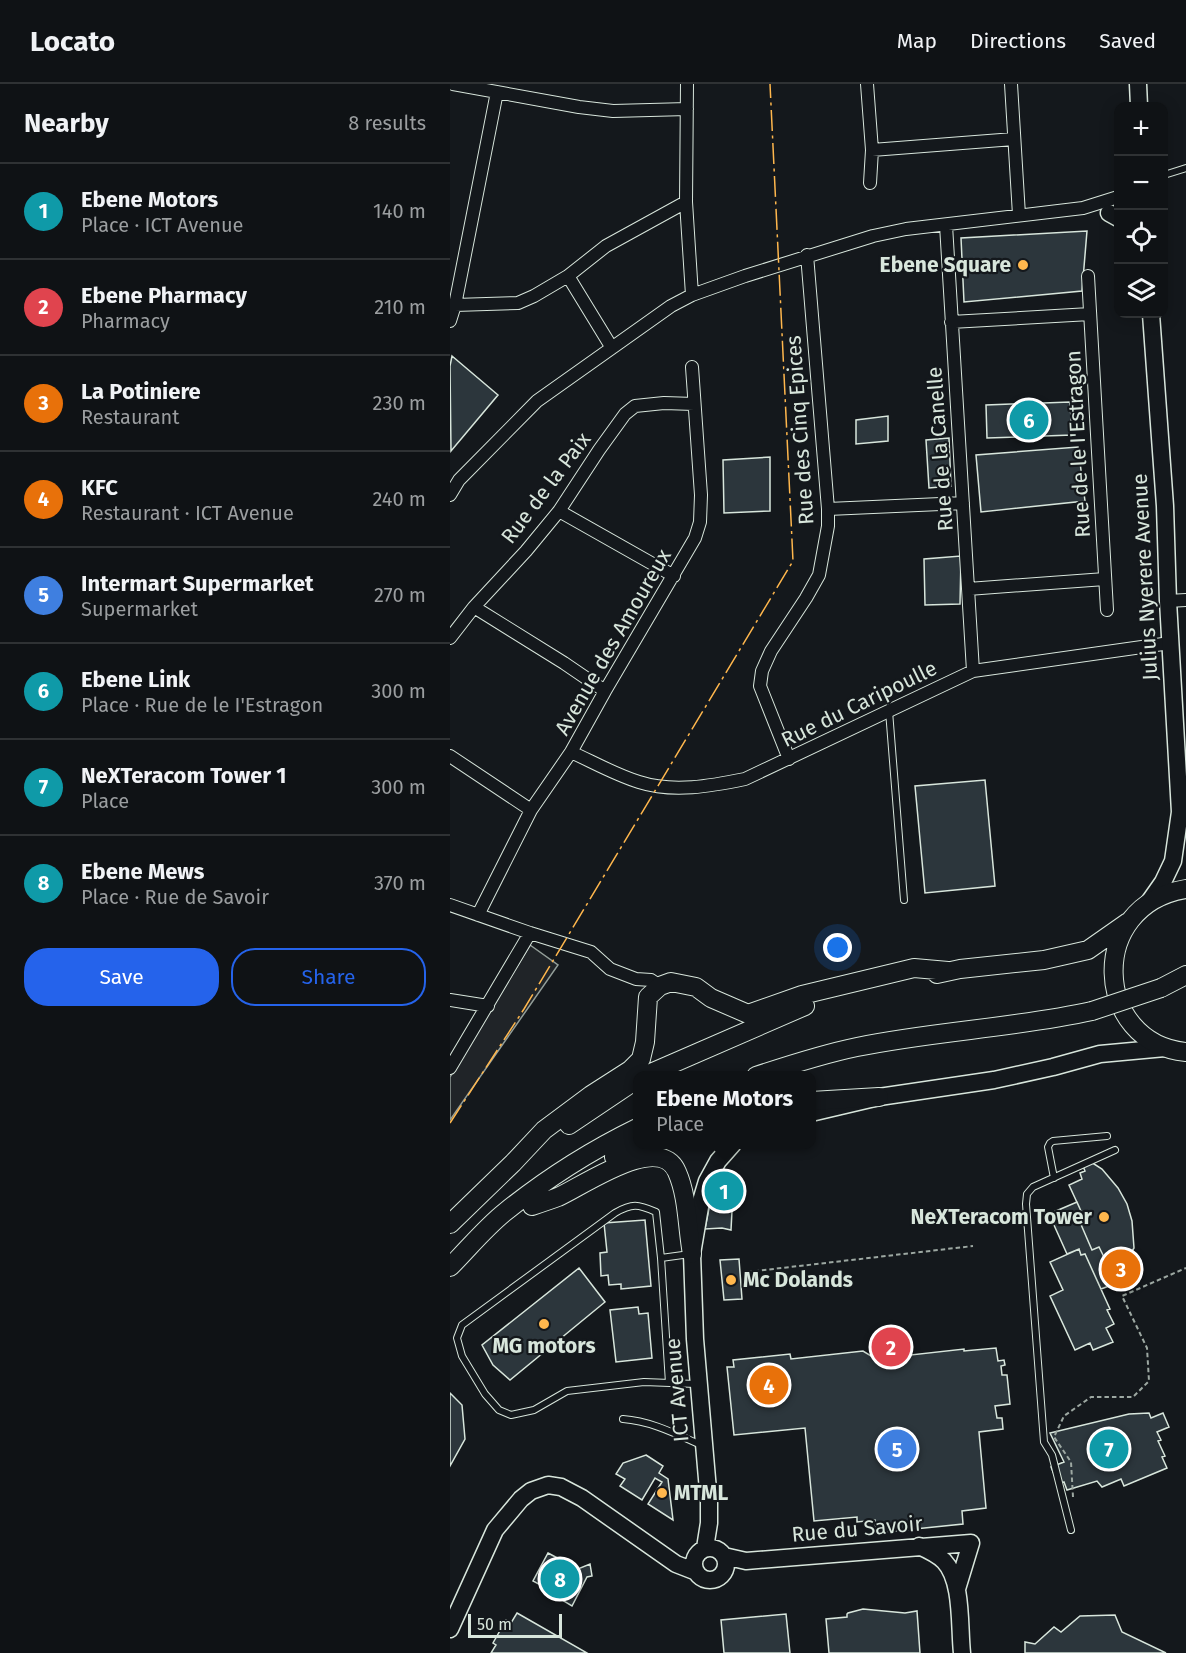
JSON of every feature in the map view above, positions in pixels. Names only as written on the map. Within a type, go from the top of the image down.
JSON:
[{"type":"main road","points":[[1138,84],[1139,102]]},
{"type":"main road","points":[[1150,318],[1153,337]]},
{"type":"main road","name":"Julius Nyerere Avenue","points":[[1156,318],[1153,337],[1165,506],[1170,643],[1183,818],[1173,861],[1163,882],[1149,902],[1128,922],[1117,944],[1112,969],[1116,994],[1126,1016],[1143,1035],[1178,1053]]},
{"type":"main road","name":"Julius Nyerere Avenue","points":[[1149,902],[1170,892],[1186,889]]},
{"type":"main road","points":[[656,1071],[812,1003],[948,971],[1044,960],[1088,950],[1128,922]]},
{"type":"main road","points":[[450,1224],[544,1130],[591,1095],[630,1070],[641,1059],[645,1042],[648,997],[660,986],[671,981],[696,987],[718,1002],[748,1014],[802,996],[915,968],[948,971]]},
{"type":"main road","points":[[772,1071],[857,1047],[1055,1019],[1092,1011],[1161,988],[1186,975]]},
{"type":"main road","points":[[816,1112],[879,1097],[994,1080],[1053,1068],[1100,1054],[1178,1053]]},
{"type":"main road","points":[[513,1163],[633,1082]]},
{"type":"main road","points":[[816,1101],[879,1097]]},
{"type":"main road","points":[[450,1267],[504,1213],[566,1168],[633,1130]]},
{"type":"main road","points":[[450,1272],[532,1206],[580,1176],[633,1148]]},
{"type":"main road","name":"ICT Avenue","points":[[711,1559],[695,1340],[692,1254],[700,1201],[707,1180],[718,1161],[729,1149]]},
{"type":"main road","points":[[532,1206],[559,1197],[606,1171],[631,1161],[659,1157],[673,1164],[683,1187],[692,1254]]},
{"type":"main road","name":"Rue du Savoir","points":[[450,1629],[495,1530],[521,1499],[531,1491],[548,1485],[561,1487],[582,1498],[676,1564],[711,1559],[746,1561],[971,1542],[957,1589]]},
{"type":"main road","points":[[919,1546],[933,1552],[952,1574],[957,1589],[962,1653]]},
{"type":"street","points":[[453,84],[613,111],[687,109]]},
{"type":"street","points":[[687,84],[686,202],[692,295]]},
{"type":"street","points":[[867,84],[872,150],[870,183]]},
{"type":"street","points":[[1011,84],[1019,215]]},
{"type":"street","points":[[450,321],[497,92]]},
{"type":"street","points":[[872,150],[1014,139]]},
{"type":"street","points":[[450,495],[455,476],[537,401],[671,306],[692,295],[807,255],[873,236],[906,229],[1083,208],[1114,199]]},
{"type":"street","points":[[455,305],[518,303],[534,296],[568,276],[606,246],[686,202]]},
{"type":"street","points":[[1083,208],[1114,214]]},
{"type":"street","name":"Rue de la Canelle","points":[[946,225],[973,671]]},
{"type":"street","name":"Rue des Cinq Epices","points":[[789,759],[760,686],[762,671],[771,651],[819,575],[828,526],[807,255]]},
{"type":"street","points":[[568,276],[612,348]]},
{"type":"street","name":"Rue de le I'Estragon","points":[[1088,276],[1107,610]]},
{"type":"street","points":[[951,322],[1090,314]]},
{"type":"street","name":"Avenue des Amoureux","points":[[478,915],[531,810],[571,752],[695,538],[700,522],[700,495],[692,367]]},
{"type":"street","name":"Rue de la Paix","points":[[450,638],[474,607],[526,551],[559,511],[625,414],[635,406],[664,403],[694,404]]},
{"type":"street","points":[[828,509],[963,503]]},
{"type":"street","points":[[559,511],[674,576]]},
{"type":"street","points":[[968,589],[1105,579]]},
{"type":"street","points":[[1168,601],[1186,600]]},
{"type":"street","points":[[474,607],[605,691]]},
{"type":"street","name":"Rue du Caripoulle","points":[[571,752],[641,783],[689,788],[713,786],[745,779],[973,671],[1170,643]]},
{"type":"street","points":[[450,756],[531,810]]},
{"type":"street","points":[[450,905],[591,952],[610,969],[636,979],[651,980],[660,986]]},
{"type":"street","points":[[451,1063],[488,1006],[530,933]]},
{"type":"street","points":[[450,1000],[488,1006]]},
{"type":"lane","points":[[1168,174],[1186,168]]},
{"type":"lane","points":[[889,711],[904,900]]},
{"type":"lane","points":[[1054,1178],[1048,1148],[1050,1143],[1107,1136]]},
{"type":"lane","points":[[1071,1530],[1052,1455],[1044,1442],[1026,1204],[1028,1194],[1033,1187],[1115,1150]]},
{"type":"lane","points":[[669,1383],[656,1212],[642,1206],[628,1206],[615,1213],[462,1325],[457,1338],[462,1356],[485,1394],[499,1410],[511,1415],[534,1410],[567,1391],[644,1382],[669,1383],[700,1384]]},
{"type":"lane","points":[[661,1258],[692,1254]]},
{"type":"lane","points":[[623,1419],[660,1427],[704,1446]]},
{"type":"path","points":[[747,1272],[973,1246]]},
{"type":"path","points":[[1068,1515],[1073,1494],[1071,1462],[1054,1437],[1064,1416],[1091,1397],[1133,1397],[1149,1381],[1147,1348],[1122,1296],[1186,1268]]},
{"type":"shaded area","points":[[530,945],[558,965],[450,1120],[450,1077]]},
{"type":"building","name":"Ebene Square","points":[[1087,231],[1082,291],[964,302],[961,238]]},
{"type":"building","points":[[452,356],[498,395],[451,451],[450,366]]},
{"type":"building","points":[[1070,402],[1072,435],[987,438],[986,405]]},
{"type":"building","points":[[888,416],[888,441],[856,444],[856,420]]},
{"type":"building","points":[[949,438],[951,486],[929,488],[926,440]]},
{"type":"building","points":[[1078,447],[1085,501],[981,512],[976,455]]},
{"type":"building","points":[[770,457],[770,511],[724,513],[723,460]]},
{"type":"building","points":[[961,556],[960,604],[925,605],[924,559]]},
{"type":"building","points":[[985,780],[995,886],[925,893],[915,786]]},
{"type":"building","name":"NeXTeracom Tower","points":[[1091,1162],[1102,1169],[1118,1188],[1127,1204],[1132,1221],[1134,1248],[1131,1253],[1123,1257],[1128,1266],[1113,1273],[1107,1258],[1105,1259],[1099,1247],[1092,1250],[1076,1213],[1081,1211],[1069,1185],[1082,1179],[1080,1173],[1085,1171],[1083,1166]]},
{"type":"building","points":[[730,1171],[734,1172],[731,1230],[705,1229],[710,1203],[719,1178]]},
{"type":"building","points":[[1077,1202],[1081,1211],[1076,1213],[1092,1250],[1099,1247],[1105,1259],[1107,1258],[1113,1273],[1121,1270],[1125,1280],[1101,1289],[1085,1254],[1081,1255],[1079,1249],[1067,1254],[1049,1214]]},
{"type":"building","points":[[645,1220],[651,1286],[621,1289],[621,1284],[609,1285],[608,1275],[601,1276],[600,1253],[607,1252],[604,1223]]},
{"type":"building","points":[[1079,1249],[1081,1255],[1085,1254],[1110,1309],[1107,1310],[1114,1324],[1106,1328],[1113,1342],[1093,1350],[1090,1343],[1075,1350],[1050,1296],[1063,1290],[1050,1262]]},
{"type":"building","name":"Mc Dolands","points":[[739,1259],[742,1299],[724,1300],[720,1260]]},
{"type":"building","name":"MG motors","points":[[579,1268],[605,1302],[510,1380],[493,1365],[482,1345]]},
{"type":"building","points":[[638,1307],[639,1314],[648,1313],[652,1358],[616,1362],[610,1310]]},
{"type":"building","points":[[996,1348],[998,1361],[1004,1360],[1005,1365],[1001,1366],[1002,1375],[1007,1375],[1010,1404],[995,1406],[997,1418],[1002,1418],[1003,1429],[979,1432],[986,1508],[962,1511],[963,1524],[876,1533],[875,1520],[857,1522],[857,1517],[814,1521],[805,1428],[734,1435],[727,1367],[734,1367],[733,1360],[790,1354],[791,1359],[863,1351],[871,1356],[884,1355],[884,1358],[964,1349],[964,1351]]},
{"type":"building","points":[[450,1393],[462,1405],[465,1439],[450,1466]]},
{"type":"building","points":[[1149,1413],[1151,1418],[1163,1413],[1169,1427],[1157,1432],[1161,1440],[1158,1441],[1165,1456],[1162,1457],[1167,1468],[1124,1486],[1121,1479],[1102,1487],[1097,1481],[1067,1490],[1064,1482],[1058,1484],[1051,1467],[1064,1462],[1050,1433],[1129,1414]]},
{"type":"building","name":"MTML","points":[[646,1455],[663,1466],[659,1473],[668,1479],[673,1520],[648,1504],[662,1482],[655,1478],[642,1500],[620,1486],[625,1479],[616,1474],[623,1463]]},
{"type":"building","points":[[548,1553],[578,1569],[590,1564],[592,1576],[587,1577],[572,1606],[562,1600],[563,1597],[533,1581]]},
{"type":"building","points":[[863,1609],[905,1613],[917,1611],[920,1653],[829,1653],[826,1619],[847,1617],[848,1613]]},
{"type":"building","points":[[517,1613],[587,1653],[491,1653],[496,1645],[493,1643],[506,1620],[511,1623]]},
{"type":"building","points":[[786,1614],[790,1653],[724,1653],[721,1620]]},
{"type":"building","points":[[1115,1615],[1122,1632],[1166,1653],[1025,1653],[1025,1642],[1035,1644],[1054,1627],[1061,1632],[1080,1616]]},
{"type":"power","points":[[450,1123],[524,1009],[793,561],[770,84]]},
{"type":"place","name":"Ebene Square","points":[[1023,265]]},
{"type":"place","name":"Ebene Link","points":[[1029,420]]},
{"type":"place","name":"Ebene Motors","points":[[724,1191]]},
{"type":"place","name":"NeXTeracom Tower","points":[[1104,1217]]},
{"type":"place","name":"La Potiniere","points":[[1121,1269]]},
{"type":"place","name":"Mc Dolands","points":[[731,1280]]},
{"type":"place","name":"MG motors","points":[[544,1324]]},
{"type":"place","name":"Ebene Pharmacy","points":[[891,1347]]},
{"type":"place","name":"KFC","points":[[769,1385]]},
{"type":"place","name":"Intermart Supermarket","points":[[897,1449]]},
{"type":"place","name":"NeXTeracom Tower 1","points":[[1109,1449]]},
{"type":"place","name":"MTML","points":[[662,1493]]},
{"type":"place","name":"Ebene Mews","points":[[560,1579]]}]
